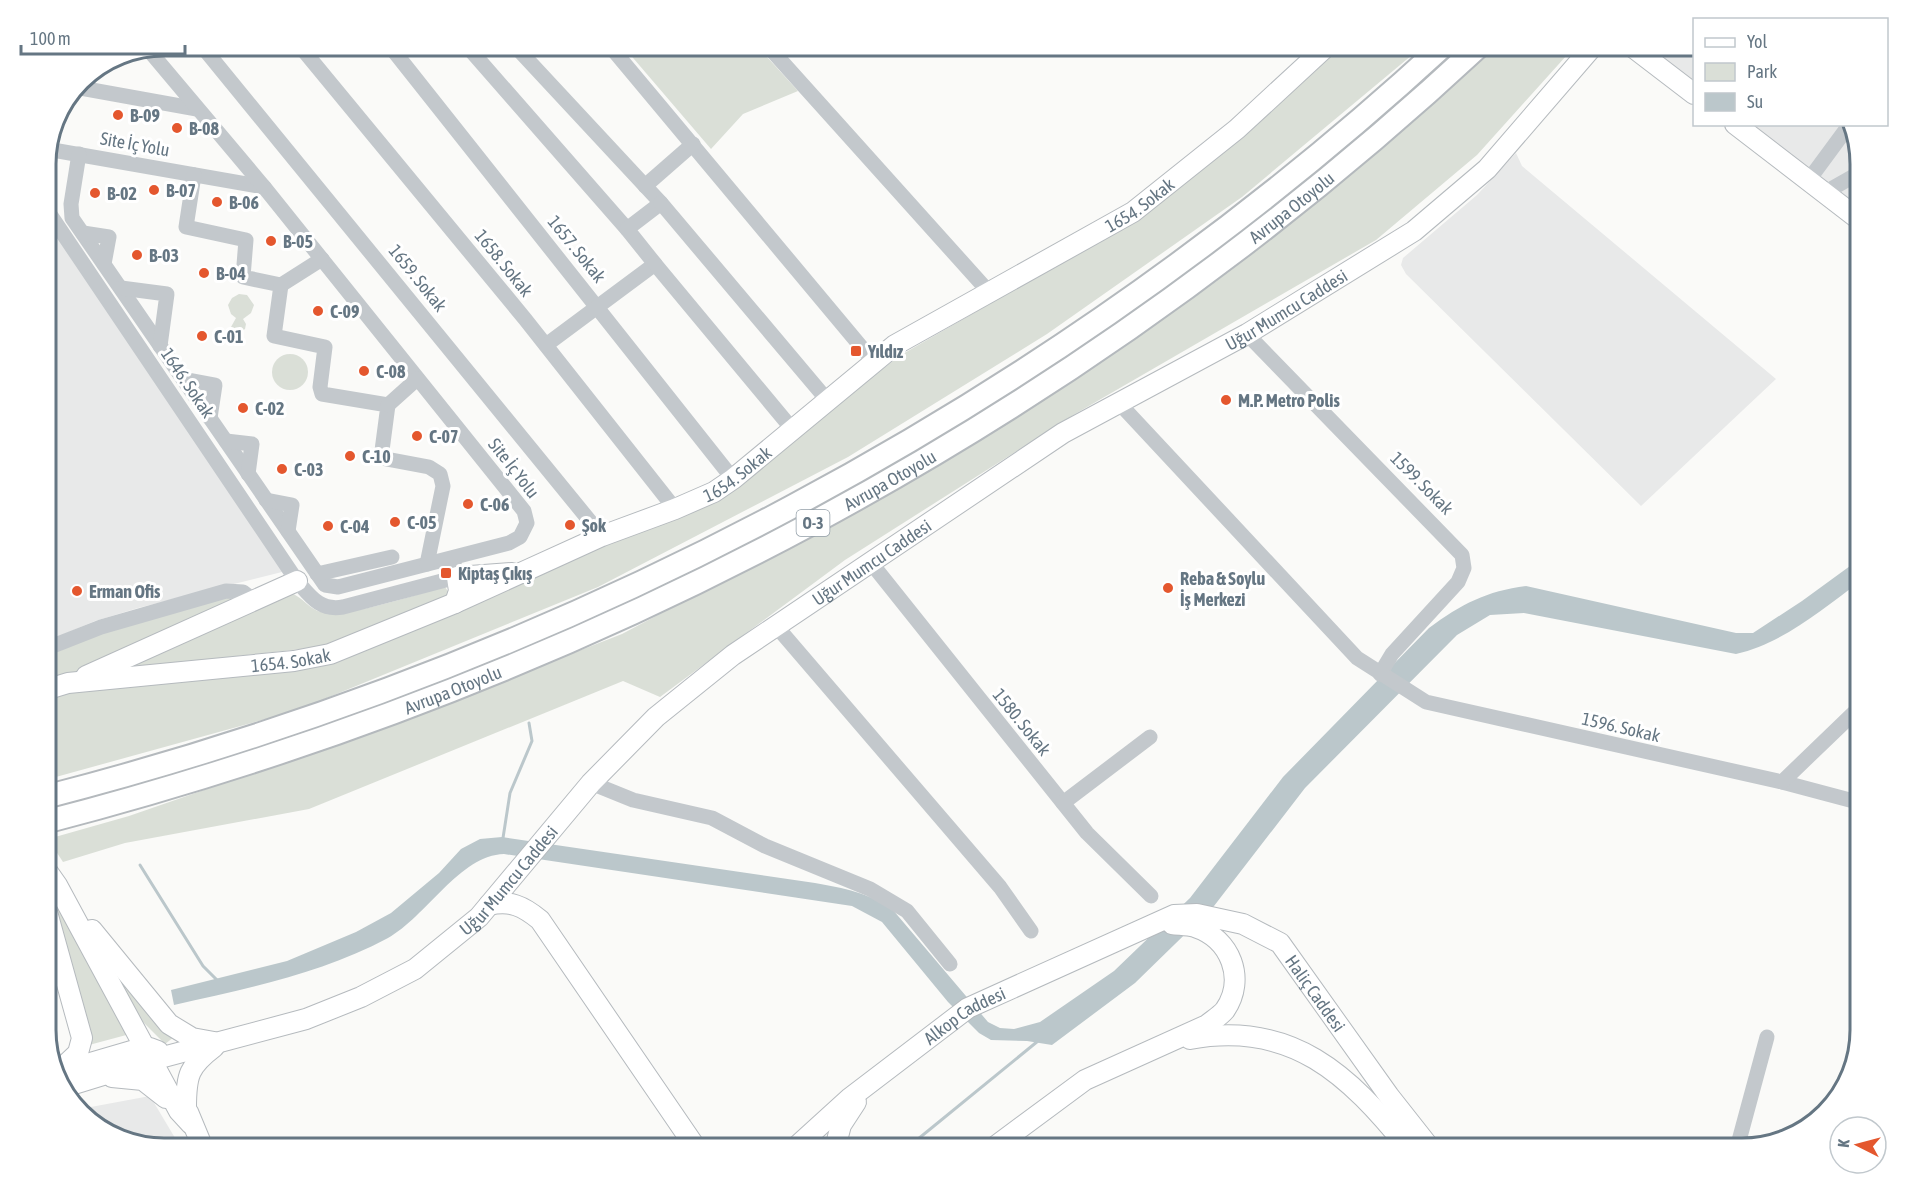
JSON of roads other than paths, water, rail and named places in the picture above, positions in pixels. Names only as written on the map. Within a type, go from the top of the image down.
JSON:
[{"type":"highway","name":"Avrupa Otoyolu","points":[[56,794],[229,745],[386,692],[554,623],[725,543],[896,449],[1019,372],[1138,293],[1317,156],[1431,56]]},
{"type":"highway","name":"Avrupa Otoyolu","points":[[56,818],[247,764],[460,688],[646,609],[821,519],[978,427],[1153,312],[1293,206],[1414,105],[1468,56]]},
{"type":"main road","name":"1654. Sokak","points":[[56,687],[68,683],[318,657],[455,603],[602,536],[714,492],[793,430],[873,361],[918,331],[1133,212],[1237,129],[1316,56]]},
{"type":"main road","name":"Uğur Mumcu Caddesi","points":[[153,1055],[219,1043],[306,1018],[388,985],[448,944],[489,905],[591,783],[656,717],[734,655],[1063,433],[1247,334],[1414,231],[1487,169],[1585,56]]},
{"type":"main road","points":[[1646,56],[1692,87]]},
{"type":"main road","points":[[1747,128],[1808,181],[1850,213]]},
{"type":"main road","points":[[455,603],[461,570],[524,573]]},
{"type":"main road","points":[[68,683],[256,602],[297,581]]},
{"type":"main road","points":[[57,885],[169,1024],[192,1038],[219,1043]]},
{"type":"main road","points":[[57,885],[198,1138]]},
{"type":"main road","points":[[489,905],[511,903],[526,908],[540,920],[689,1138]]},
{"type":"main road","name":"Haliç Caddesi","points":[[1157,922],[1174,915],[1214,916],[1243,924],[1280,943],[1389,1096],[1422,1138]]},
{"type":"main road","points":[[1007,1138],[1085,1080],[1207,1025],[1224,1011],[1236,981],[1235,969],[1217,939],[1195,927],[1157,922]]},
{"type":"main road","name":"Alkop Caddesi","points":[[806,1138],[867,1084],[968,1008],[1157,922]]},
{"type":"main road","points":[[56,945],[82,1038],[80,1049],[75,1057],[62,1067]]},
{"type":"main road","points":[[1170,1042],[1209,1035],[1260,1037],[1293,1046],[1334,1071],[1373,1105],[1400,1138]]},
{"type":"main road","points":[[185,1114],[187,1083],[192,1066],[219,1043]]},
{"type":"main road","points":[[64,1071],[153,1055]]},
{"type":"main road","points":[[71,1085],[153,1055]]},
{"type":"main road","points":[[89,1079],[124,1076],[143,1080],[154,1086],[185,1114]]},
{"type":"main road","points":[[838,1138],[841,1125],[867,1084]]},
{"type":"street","name":"Site İç Yolu","points":[[154,56],[264,187],[526,514],[526,527],[517,539],[469,553],[461,570],[427,564],[333,588],[325,585],[104,264],[71,211],[79,154],[264,187]]},
{"type":"street","name":"1659. Sokak","points":[[210,56],[602,536]]},
{"type":"street","name":"1658. Sokak","points":[[308,56],[546,345],[675,509]]},
{"type":"street","name":"1657. Sokak","points":[[398,56],[733,479]]},
{"type":"street","points":[[476,56],[627,229],[793,430]]},
{"type":"street","points":[[524,56],[661,203],[828,401]]},
{"type":"street","points":[[618,56],[873,361]]},
{"type":"street","points":[[777,56],[988,291]]},
{"type":"street","points":[[85,89],[197,109]]},
{"type":"street","points":[[1808,181],[1845,130]]},
{"type":"street","points":[[645,186],[693,144]]},
{"type":"street","points":[[56,150],[79,154]]},
{"type":"street","points":[[194,175],[186,227],[246,239],[243,277],[282,285],[322,259]]},
{"type":"street","points":[[1824,193],[1850,178]]},
{"type":"street","points":[[627,229],[661,203]]},
{"type":"street","name":"1646. Sokak","points":[[56,223],[297,581],[315,601],[332,608],[461,570]]},
{"type":"street","points":[[546,345],[655,264]]},
{"type":"street","points":[[282,285],[273,335],[325,347],[321,392],[388,405]]},
{"type":"street","points":[[121,288],[167,294],[160,346]]},
{"type":"street","name":"1599. Sokak","points":[[1247,334],[1462,555],[1464,568],[1458,582],[1403,640],[1380,674]]},
{"type":"street","points":[[183,379],[215,385],[210,418]]},
{"type":"street","points":[[417,379],[388,405],[381,458],[432,468],[442,478],[443,486],[427,564]]},
{"type":"street","name":"1596. Sokak","points":[[1119,403],[1357,658],[1426,702],[1782,782],[1850,800]]},
{"type":"street","points":[[461,570],[469,553]]},
{"type":"street","points":[[316,573],[392,557]]},
{"type":"street","name":"1580. Sokak","points":[[872,564],[1087,833],[1151,896]]},
{"type":"street","points":[[56,645],[101,627],[226,591],[243,591],[256,602]]},
{"type":"street","points":[[777,627],[1000,887],[1031,931]]},
{"type":"street","points":[[1782,782],[1850,717]]},
{"type":"street","points":[[1063,804],[1150,737]]},
{"type":"street","points":[[591,783],[633,800],[712,818],[765,846],[870,889],[907,911],[950,964]]},
{"type":"street","points":[[1740,1138],[1767,1037]]},
{"type":"water","points":[[1850,566],[1850,589],[1817,614],[1786,633],[1754,649],[1736,654],[1524,613],[1490,615],[1457,635],[1305,788],[1214,906],[1135,983],[1052,1045],[1027,1041],[991,1040],[979,1033],[948,1002],[882,922],[852,906],[504,854],[488,857],[458,875],[402,928],[363,951],[284,979],[174,1005],[171,990],[287,961],[356,932],[391,913],[439,873],[461,849],[480,839],[502,837],[815,883],[865,895],[893,910],[988,1022],[1000,1028],[1014,1029],[1040,1022],[1114,971],[1190,898],[1283,777],[1429,628],[1463,605],[1499,591],[1526,586],[1736,633],[1753,633]]},
{"type":"waterway","points":[[503,838],[510,793],[532,741],[529,723]]},
{"type":"waterway","points":[[140,865],[203,966],[217,980]]},
{"type":"waterway","points":[[919,1138],[1038,1041]]},
{"type":"place","name":"B-09","points":[[118,115]]},
{"type":"place","name":"B-08","points":[[177,128]]},
{"type":"place","name":"B-07","points":[[154,190]]},
{"type":"place","name":"B-02","points":[[95,193]]},
{"type":"place","name":"B-06","points":[[217,202]]},
{"type":"place","name":"B-05","points":[[271,241]]},
{"type":"place","name":"B-03","points":[[137,255]]},
{"type":"place","name":"B-04","points":[[204,273]]},
{"type":"place","name":"C-09","points":[[318,311]]},
{"type":"place","name":"C-01","points":[[202,336]]},
{"type":"place","name":"Yıldız","points":[[856,351]]},
{"type":"place","name":"C-08","points":[[364,371]]},
{"type":"place","name":"M.P. Metro Polis","points":[[1226,400]]},
{"type":"place","name":"C-02","points":[[243,408]]},
{"type":"place","name":"C-07","points":[[417,436]]},
{"type":"place","name":"C-10","points":[[350,456]]},
{"type":"place","name":"C-03","points":[[282,469]]},
{"type":"place","name":"C-06","points":[[468,504]]},
{"type":"place","name":"C-05","points":[[395,522]]},
{"type":"place","name":"Şok","points":[[570,525]]},
{"type":"place","name":"C-04","points":[[328,526]]},
{"type":"place","name":"Kiptaş Çıkış","points":[[446,573]]},
{"type":"place","name":"Reba & Soylu İş Merkezi","points":[[1168,588]]},
{"type":"place","name":"Erman Ofis","points":[[77,591]]}]
